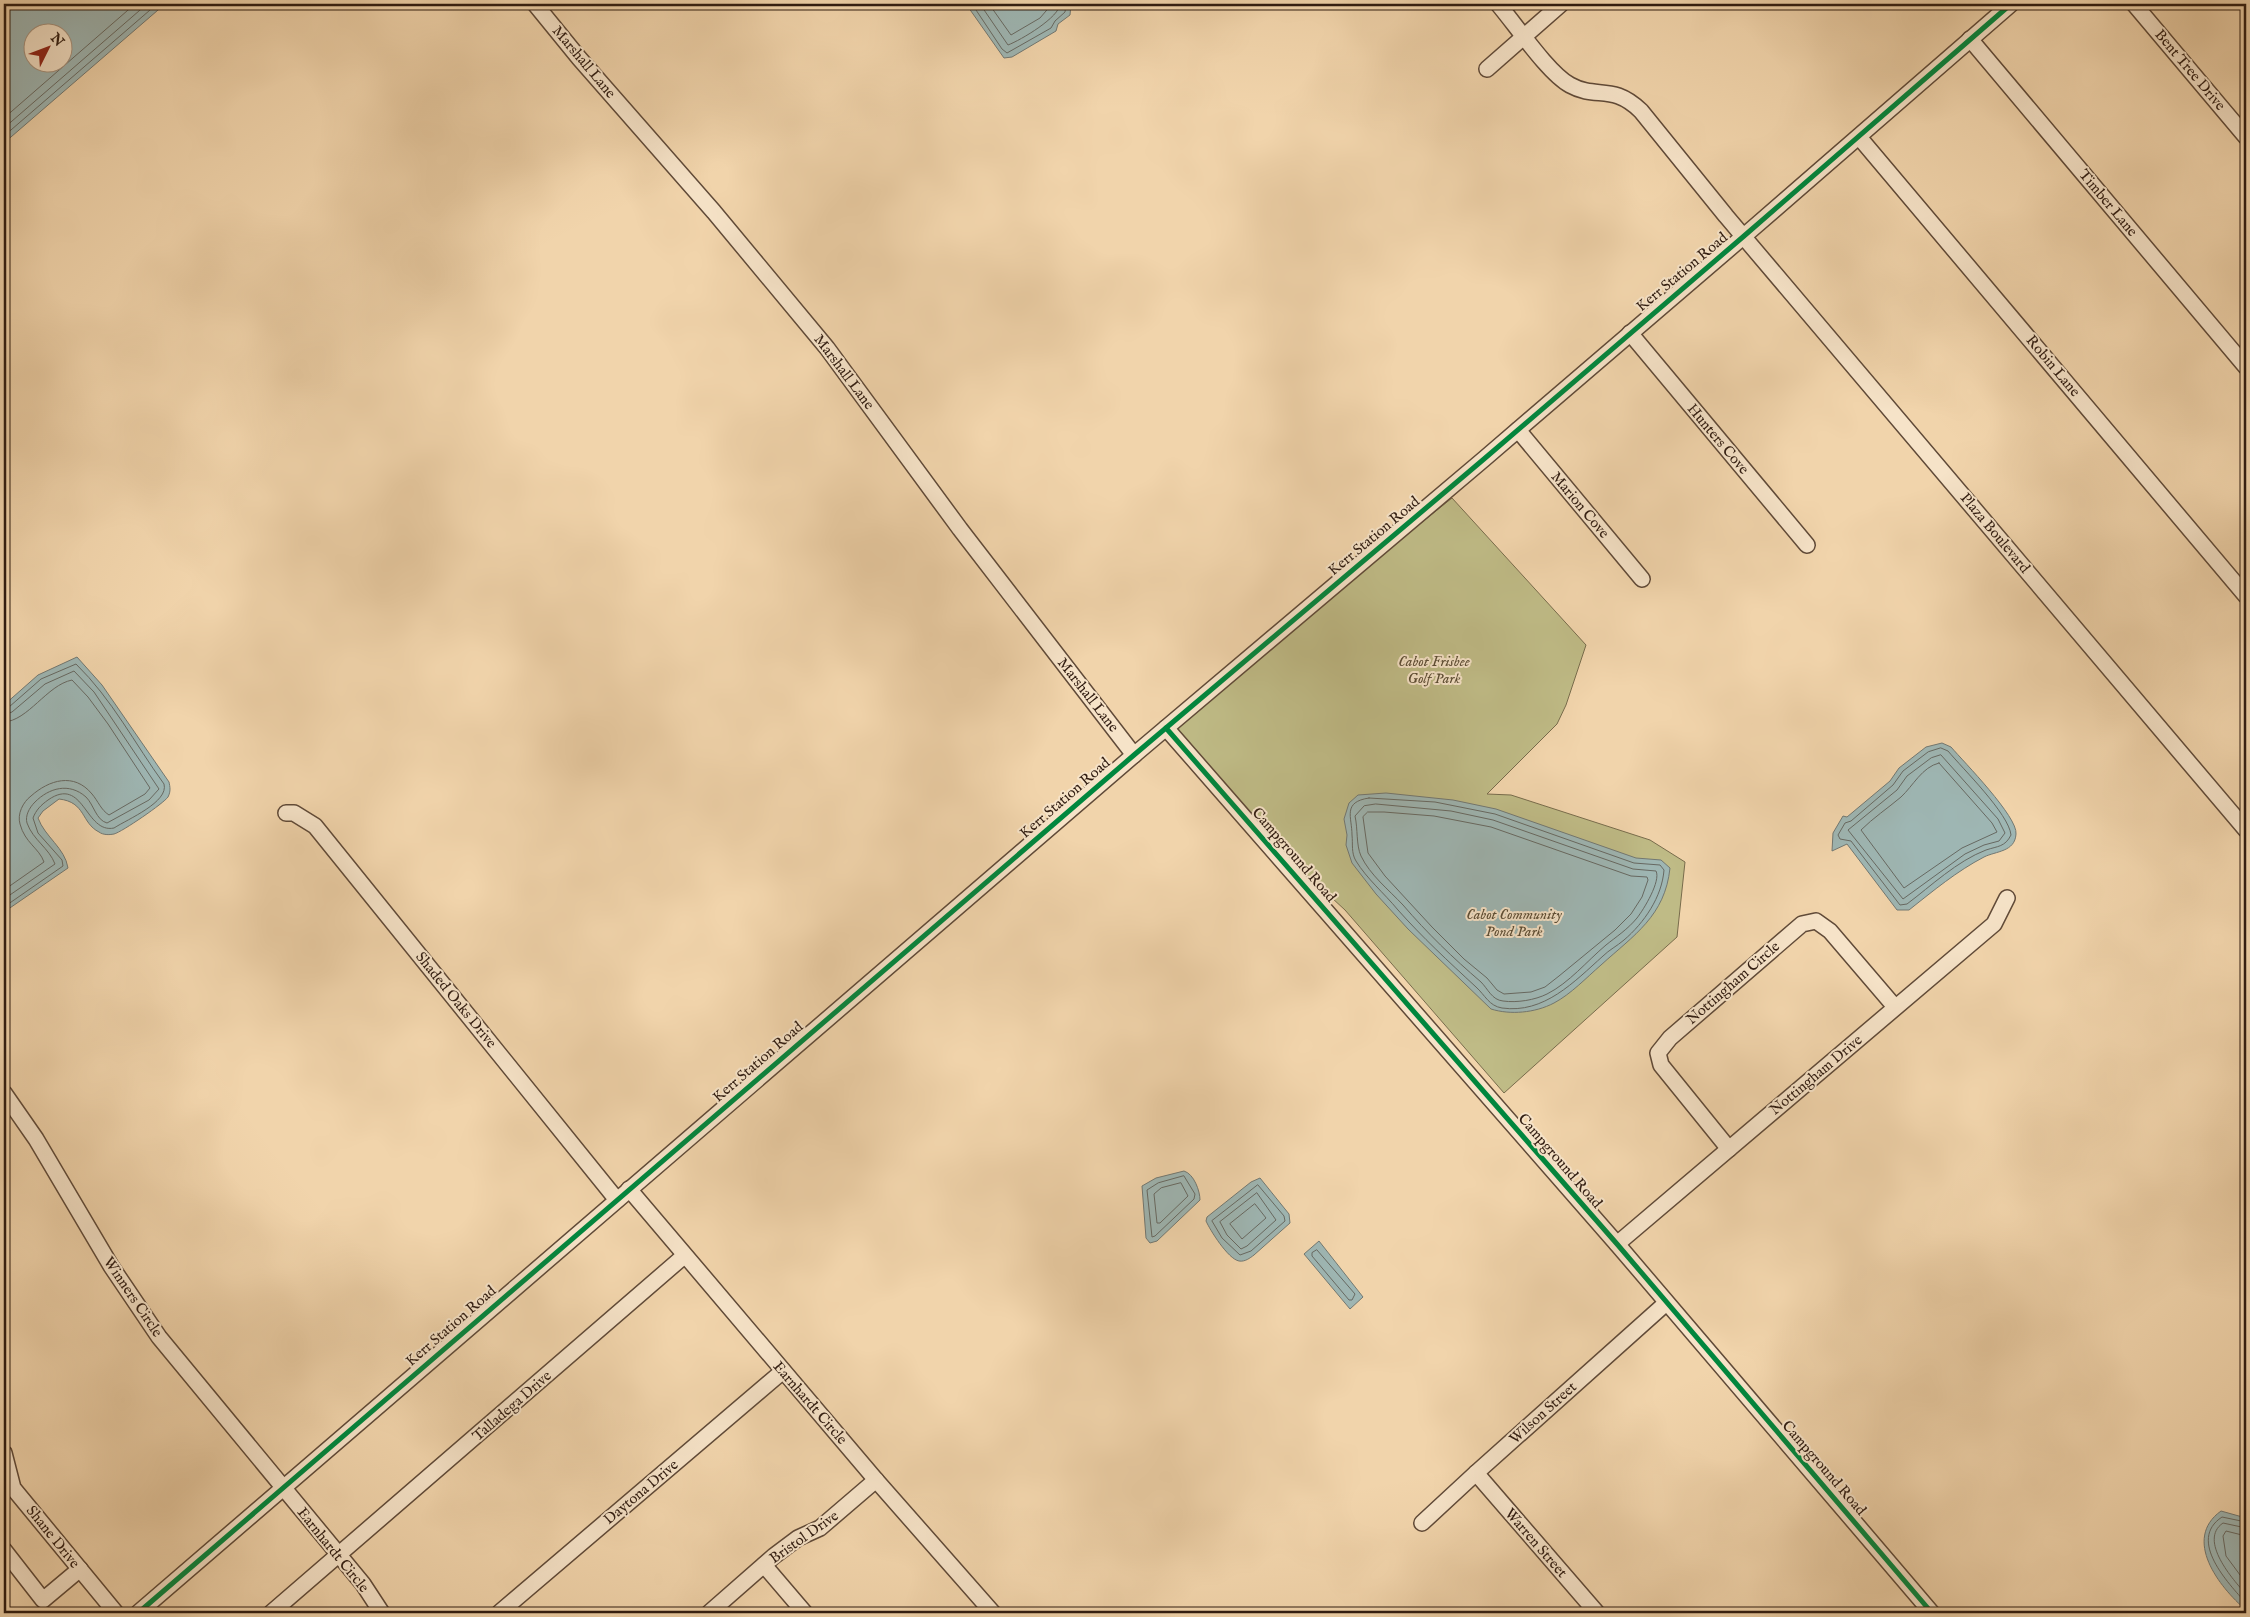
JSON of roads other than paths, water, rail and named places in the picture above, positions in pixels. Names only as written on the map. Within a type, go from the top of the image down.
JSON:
[{"type":"street","name":"Marshall Lane","points":[[536,4],[579,58],[714,212],[827,348],[960,529],[1134,755]]},
{"type":"street","name":"Plaza Boulevard","points":[[1498,4],[1558,77],[1572,86],[1585,90],[1618,94],[1630,100],[1744,236],[2241,812],[2246,830]]},
{"type":"street","points":[[1487,69],[1561,4]]},
{"type":"street","name":"Kerr Station Road","points":[[138,1613],[1134,755],[1518,430],[2012,4]]},
{"type":"street","name":"Bent Tree Drive","points":[[2134,4],[2246,137]]},
{"type":"street","name":"Timber Lane","points":[[1970,40],[2246,367]]},
{"type":"street","name":"Robin Lane","points":[[1859,137],[2246,596]]},
{"type":"street","name":"Hunters Cove","points":[[1630,333],[1807,545]]},
{"type":"street","name":"Marion Cove","points":[[1518,430],[1642,579]]},
{"type":"street","name":"Campground Road","points":[[1166,728],[1617,1244],[1666,1304],[1932,1613]]},
{"type":"street","name":"Shaded Oaks Drive","points":[[286,813],[294,812],[315,826],[617,1200]]},
{"type":"street","name":"Nottingham Drive","points":[[1617,1244],[1994,924],[2007,898]]},
{"type":"street","name":"Nottingham Circle","points":[[1729,1149],[1661,1065],[1658,1053],[1670,1038],[1794,930],[1802,924],[1816,921],[1830,931],[1895,1007]]},
{"type":"street","name":"Winners Circle","points":[[4,1093],[36,1139],[111,1266],[159,1337],[283,1487]]},
{"type":"street","name":"Earnhardt Circle","points":[[629,1189],[782,1371],[993,1613]]},
{"type":"street","name":"Talladega Drive","points":[[271,1613],[684,1256]]},
{"type":"street","name":"Wilson Street","points":[[1422,1523],[1666,1304]]},
{"type":"street","name":"Daytona Drive","points":[[499,1613],[782,1371]]},
{"type":"street","name":"Shane Drive","points":[[4,1453],[13,1488],[116,1613]]},
{"type":"street","name":"Warren Street","points":[[1476,1473],[1597,1613]]},
{"type":"street","name":"Bristol Drive","points":[[709,1613],[764,1565],[798,1538],[820,1528],[876,1480]]},
{"type":"street","name":"Earnhardt Circle","points":[[283,1487],[363,1584],[382,1613]]},
{"type":"street","points":[[4,1550],[42,1600],[80,1569]]},
{"type":"street","points":[[764,1565],[806,1613]]},
{"type":"water","points":[[4,4],[165,4],[4,143]]},
{"type":"water","points":[[966,4],[1071,4],[1070,15],[1058,24],[1056,31],[1012,57],[1004,58]]},
{"type":"water","points":[[77,657],[102,685],[169,782],[170,793],[165,800],[142,817],[110,835],[102,834],[93,828],[74,804],[59,799],[43,811],[38,818],[45,831],[63,854],[68,868],[4,912],[4,705],[38,675]]},
{"type":"water","points":[[1942,743],[1951,747],[2000,803],[2014,826],[2015,840],[2009,848],[1984,857],[1964,869],[1909,910],[1897,910],[1847,844],[1832,851],[1833,833],[1843,816],[1847,817],[1890,781],[1899,768],[1926,747]]},
{"type":"water","points":[[1386,793],[1453,800],[1496,809],[1636,858],[1661,860],[1670,868],[1667,885],[1655,912],[1636,934],[1566,995],[1554,1003],[1531,1011],[1506,1012],[1491,1009],[1408,929],[1376,894],[1352,863],[1346,845],[1347,835],[1344,819],[1349,803],[1358,795]]},
{"type":"water","points":[[1184,1171],[1196,1183],[1200,1200],[1157,1241],[1150,1243],[1146,1238],[1142,1186],[1156,1178]]},
{"type":"water","points":[[1260,1178],[1289,1214],[1290,1223],[1252,1256],[1239,1261],[1230,1255],[1220,1244],[1206,1221],[1207,1217],[1251,1182]]},
{"type":"water","points":[[1319,1241],[1363,1297],[1350,1309],[1304,1254]]},
{"type":"water","points":[[2221,1511],[2246,1518],[2246,1610],[2225,1589],[2216,1576],[2205,1549],[2205,1535],[2210,1522]]},
{"type":"park label","name":"Cabot Frisbee Golf Park","points":[[1434,670]]},
{"type":"park label","name":"Cabot Community Pond Park","points":[[1514,922]]}]
